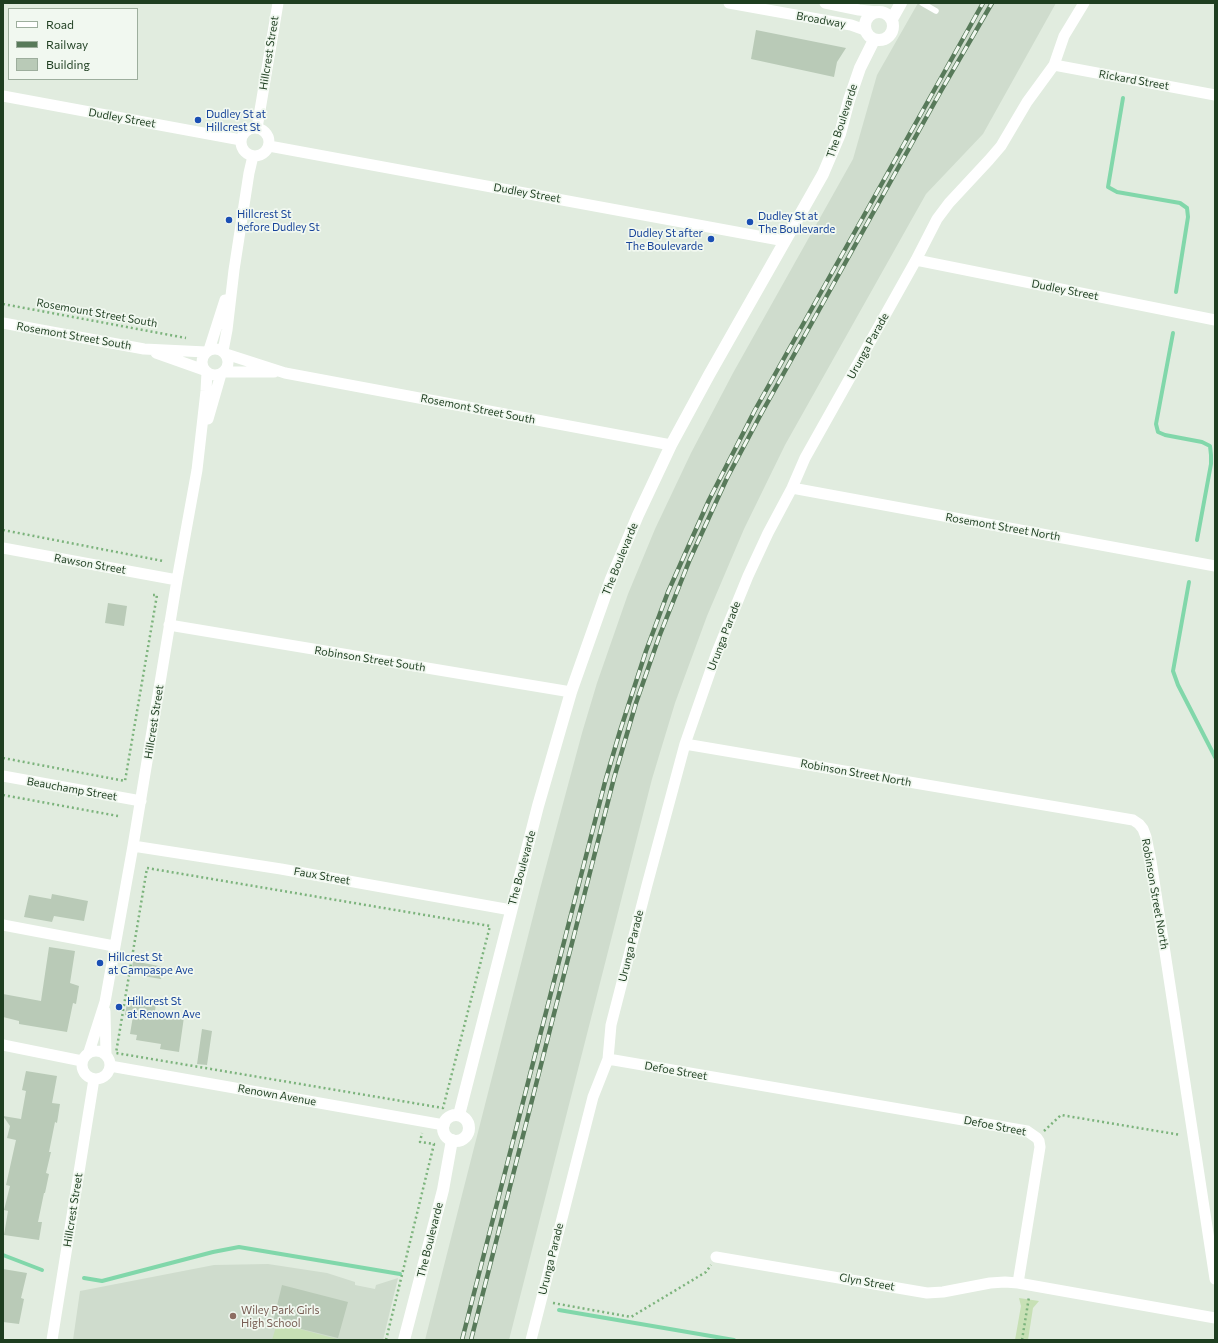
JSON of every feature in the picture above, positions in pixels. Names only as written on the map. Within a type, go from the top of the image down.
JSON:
[{"type":"street","name":"Hillcrest Street","points":[[258,128],[278,3]]},
{"type":"street","name":"Broadway","points":[[729,3],[851,25],[865,30]]},
{"type":"street","name":"Broadway","points":[[825,3],[859,10],[882,9]]},
{"type":"street","points":[[892,19],[882,9],[868,16],[864,25],[865,30],[870,38],[874,40],[884,40],[891,33],[893,24],[892,19],[902,3]]},
{"type":"street","name":"Urunga Parade","points":[[531,1340],[593,1097],[608,1059],[611,1026],[685,744],[717,652],[748,576],[806,458],[916,260],[937,219],[949,203],[1001,146],[1027,102],[1054,65],[1064,36],[1084,3]]},
{"type":"street","name":"The Boulevarde","points":[[459,1115],[538,806],[571,692],[611,579],[638,515],[671,445],[784,241],[813,193],[840,134],[854,84],[874,40]]},
{"type":"street","name":"Rickard Street","points":[[1054,65],[1215,95]]},
{"type":"street","name":"Dudley Street","points":[[3,96],[241,140]]},
{"type":"street","points":[[253,128],[258,128],[262,129],[269,136],[269,146],[263,154],[250,156],[244,151],[241,140],[245,132],[253,128]]},
{"type":"street","name":"Dudley Street","points":[[269,146],[784,241]]},
{"type":"street","points":[[234,270],[217,328],[202,362],[206,371],[215,375],[222,373],[228,363],[225,352],[234,270],[253,156]]},
{"type":"street","name":"Dudley Street","points":[[916,260],[1215,320]]},
{"type":"street","name":"Rosemont Street South","points":[[3,323],[144,349],[208,351]]},
{"type":"street","name":"Rosemont Street South","points":[[144,349],[206,371]]},
{"type":"street","points":[[208,351],[217,349],[225,352]]},
{"type":"street","name":"Rosemont Street South","points":[[225,352],[285,373],[671,445]]},
{"type":"street","name":"Hillcrest Street","points":[[106,1055],[105,1002],[141,801],[201,442],[206,391],[206,371]]},
{"type":"street","name":"Hillcrest Street","points":[[201,442],[222,373]]},
{"type":"street","name":"Rosemont Street South","points":[[222,373],[285,373]]},
{"type":"street","name":"Rosemont Street North","points":[[792,488],[1215,566]]},
{"type":"street","name":"Rawson Street","points":[[3,548],[177,580]]},
{"type":"street","name":"Robinson Street South","points":[[170,625],[571,692]]},
{"type":"street","name":"Robinson Street North","points":[[685,744],[1133,820],[1143,829],[1146,837],[1150,861],[1215,1279]]},
{"type":"street","name":"Beauchamp Street","points":[[3,776],[141,801]]},
{"type":"street","name":"Faux Street","points":[[133,846],[281,869],[511,910]]},
{"type":"street","points":[[3,925],[114,946]]},
{"type":"street","name":"Hillcrest Street","points":[[85,1056],[105,1002]]},
{"type":"street","points":[[3,1045],[85,1056],[98,1051],[106,1055],[110,1066],[103,1078],[94,1079],[85,1075],[81,1066],[85,1056]]},
{"type":"street","name":"Defoe Street","points":[[608,1059],[1024,1130],[1032,1133],[1040,1141],[1040,1153],[1018,1283]]},
{"type":"street","name":"Renown Avenue","points":[[110,1066],[444,1125]]},
{"type":"street","name":"Hillcrest Street","points":[[52,1340],[94,1079]]},
{"type":"street","points":[[459,1115],[468,1123],[468,1131],[460,1140],[452,1140],[446,1136],[444,1132],[444,1125],[448,1118],[459,1115]]},
{"type":"street","name":"The Boulevarde","points":[[404,1340],[443,1190],[452,1140]]},
{"type":"street","name":"Glyn Street","points":[[716,1257],[927,1292],[943,1292],[990,1283],[1018,1283]]},
{"type":"street","points":[[1018,1283],[1215,1318]]},
{"type":"lane","points":[[922,3],[936,11]]},
{"type":"path","name":"Rosemount Street South","points":[[3,304],[188,338]]},
{"type":"path","name":"Rawson Street","points":[[3,530],[163,561]]},
{"type":"path","name":"Hillcrest Street","points":[[3,758],[125,781],[157,595],[153,595]]},
{"type":"path","points":[[3,795],[118,816]]},
{"type":"path","points":[[147,868],[490,926],[443,1108],[428,1105],[116,1052],[147,868]]},
{"type":"path","points":[[386,1340],[434,1144],[420,1142],[428,1105]]},
{"type":"path","points":[[1037,1138],[1061,1115],[1193,1137]]},
{"type":"path","points":[[540,1301],[631,1317],[706,1272],[716,1257]]},
{"type":"path","points":[[1022,1340],[1029,1298]]},
{"type":"shaded area","points":[[918,3],[1056,3],[983,134],[926,194],[785,445],[744,529],[707,616],[675,703],[652,779],[509,1340],[425,1340],[540,889],[582,733],[597,683],[628,594],[655,529],[691,453],[733,373],[853,159],[877,75]]},
{"type":"shaded area","name":"Wiley Park Girls High School","points":[[268,1264],[327,1273],[355,1282],[355,1285],[375,1289],[376,1285],[398,1278],[383,1340],[73,1340],[80,1291],[214,1265]]},
{"type":"green space","points":[[1019,1298],[1039,1301],[1033,1308],[1028,1340],[1015,1340],[1021,1306]]},
{"type":"green space","points":[[277,1323],[337,1339],[272,1340]]},
{"type":"building","points":[[756,30],[846,48],[837,62],[834,77],[751,59]]},
{"type":"building","points":[[108,603],[127,606],[124,626],[105,623]]},
{"type":"building","points":[[52,894],[88,901],[84,921],[54,916],[52,922],[24,917],[29,895],[51,899]]},
{"type":"building","points":[[49,947],[75,951],[70,983],[79,986],[76,1004],[73,1003],[67,1032],[19,1024],[19,1021],[3,1017],[3,994],[41,1001]]},
{"type":"building","points":[[133,961],[164,967],[161,979],[131,974]]},
{"type":"building","points":[[128,997],[156,1002],[155,1012],[184,1017],[179,1052],[160,1049],[161,1044],[136,1040],[137,1035],[130,1034],[133,1016],[125,1015]]},
{"type":"building","points":[[202,1029],[212,1031],[207,1065],[197,1064]]},
{"type":"building","points":[[26,1071],[57,1076],[52,1103],[60,1104],[57,1123],[55,1122],[49,1152],[51,1152],[46,1173],[49,1174],[38,1222],[42,1222],[39,1240],[4,1235],[8,1211],[4,1210],[10,1186],[6,1185],[16,1140],[7,1138],[10,1126],[3,1116],[21,1119],[26,1091],[22,1090]]},
{"type":"building","points":[[3,1269],[27,1273],[21,1298],[24,1299],[19,1324],[3,1322]]},
{"type":"building","points":[[282,1285],[348,1302],[338,1338],[273,1322]]},
{"type":"waterway","points":[[1123,98],[1108,187],[1117,192],[1180,203],[1187,208],[1188,217],[1176,292]]},
{"type":"waterway","points":[[1173,333],[1156,424],[1158,432],[1165,435],[1202,442],[1210,446],[1211,464],[1197,540]]},
{"type":"waterway","points":[[1189,582],[1173,671],[1178,685],[1215,757]]},
{"type":"waterway","points":[[84,1278],[102,1281],[213,1252],[239,1247],[400,1274]]},
{"type":"waterway","points":[[3,1255],[42,1270]]},
{"type":"waterway","points":[[559,1310],[734,1340]]},
{"type":"railway","points":[[462,1340],[605,782],[646,651],[668,592],[709,500],[755,410],[983,3]]},
{"type":"railway","points":[[471,1340],[614,778],[636,703],[659,637],[690,559],[727,478],[761,414],[941,91],[992,3]]},
{"type":"place","name":"Dudley St at Hillcrest St","points":[[198,120]]},
{"type":"place","name":"Hillcrest St before Dudley St","points":[[229,220]]},
{"type":"place","name":"Dudley St at The Boulevarde","points":[[750,222]]},
{"type":"place","name":"Dudley St after The Boulevarde","points":[[711,239]]},
{"type":"place","name":"Hillcrest St at Campaspe Ave","points":[[100,963]]},
{"type":"place","name":"Hillcrest St at Renown Ave","points":[[119,1007]]},
{"type":"place","name":"Wiley Park Girls High School","points":[[233,1316]]}]
